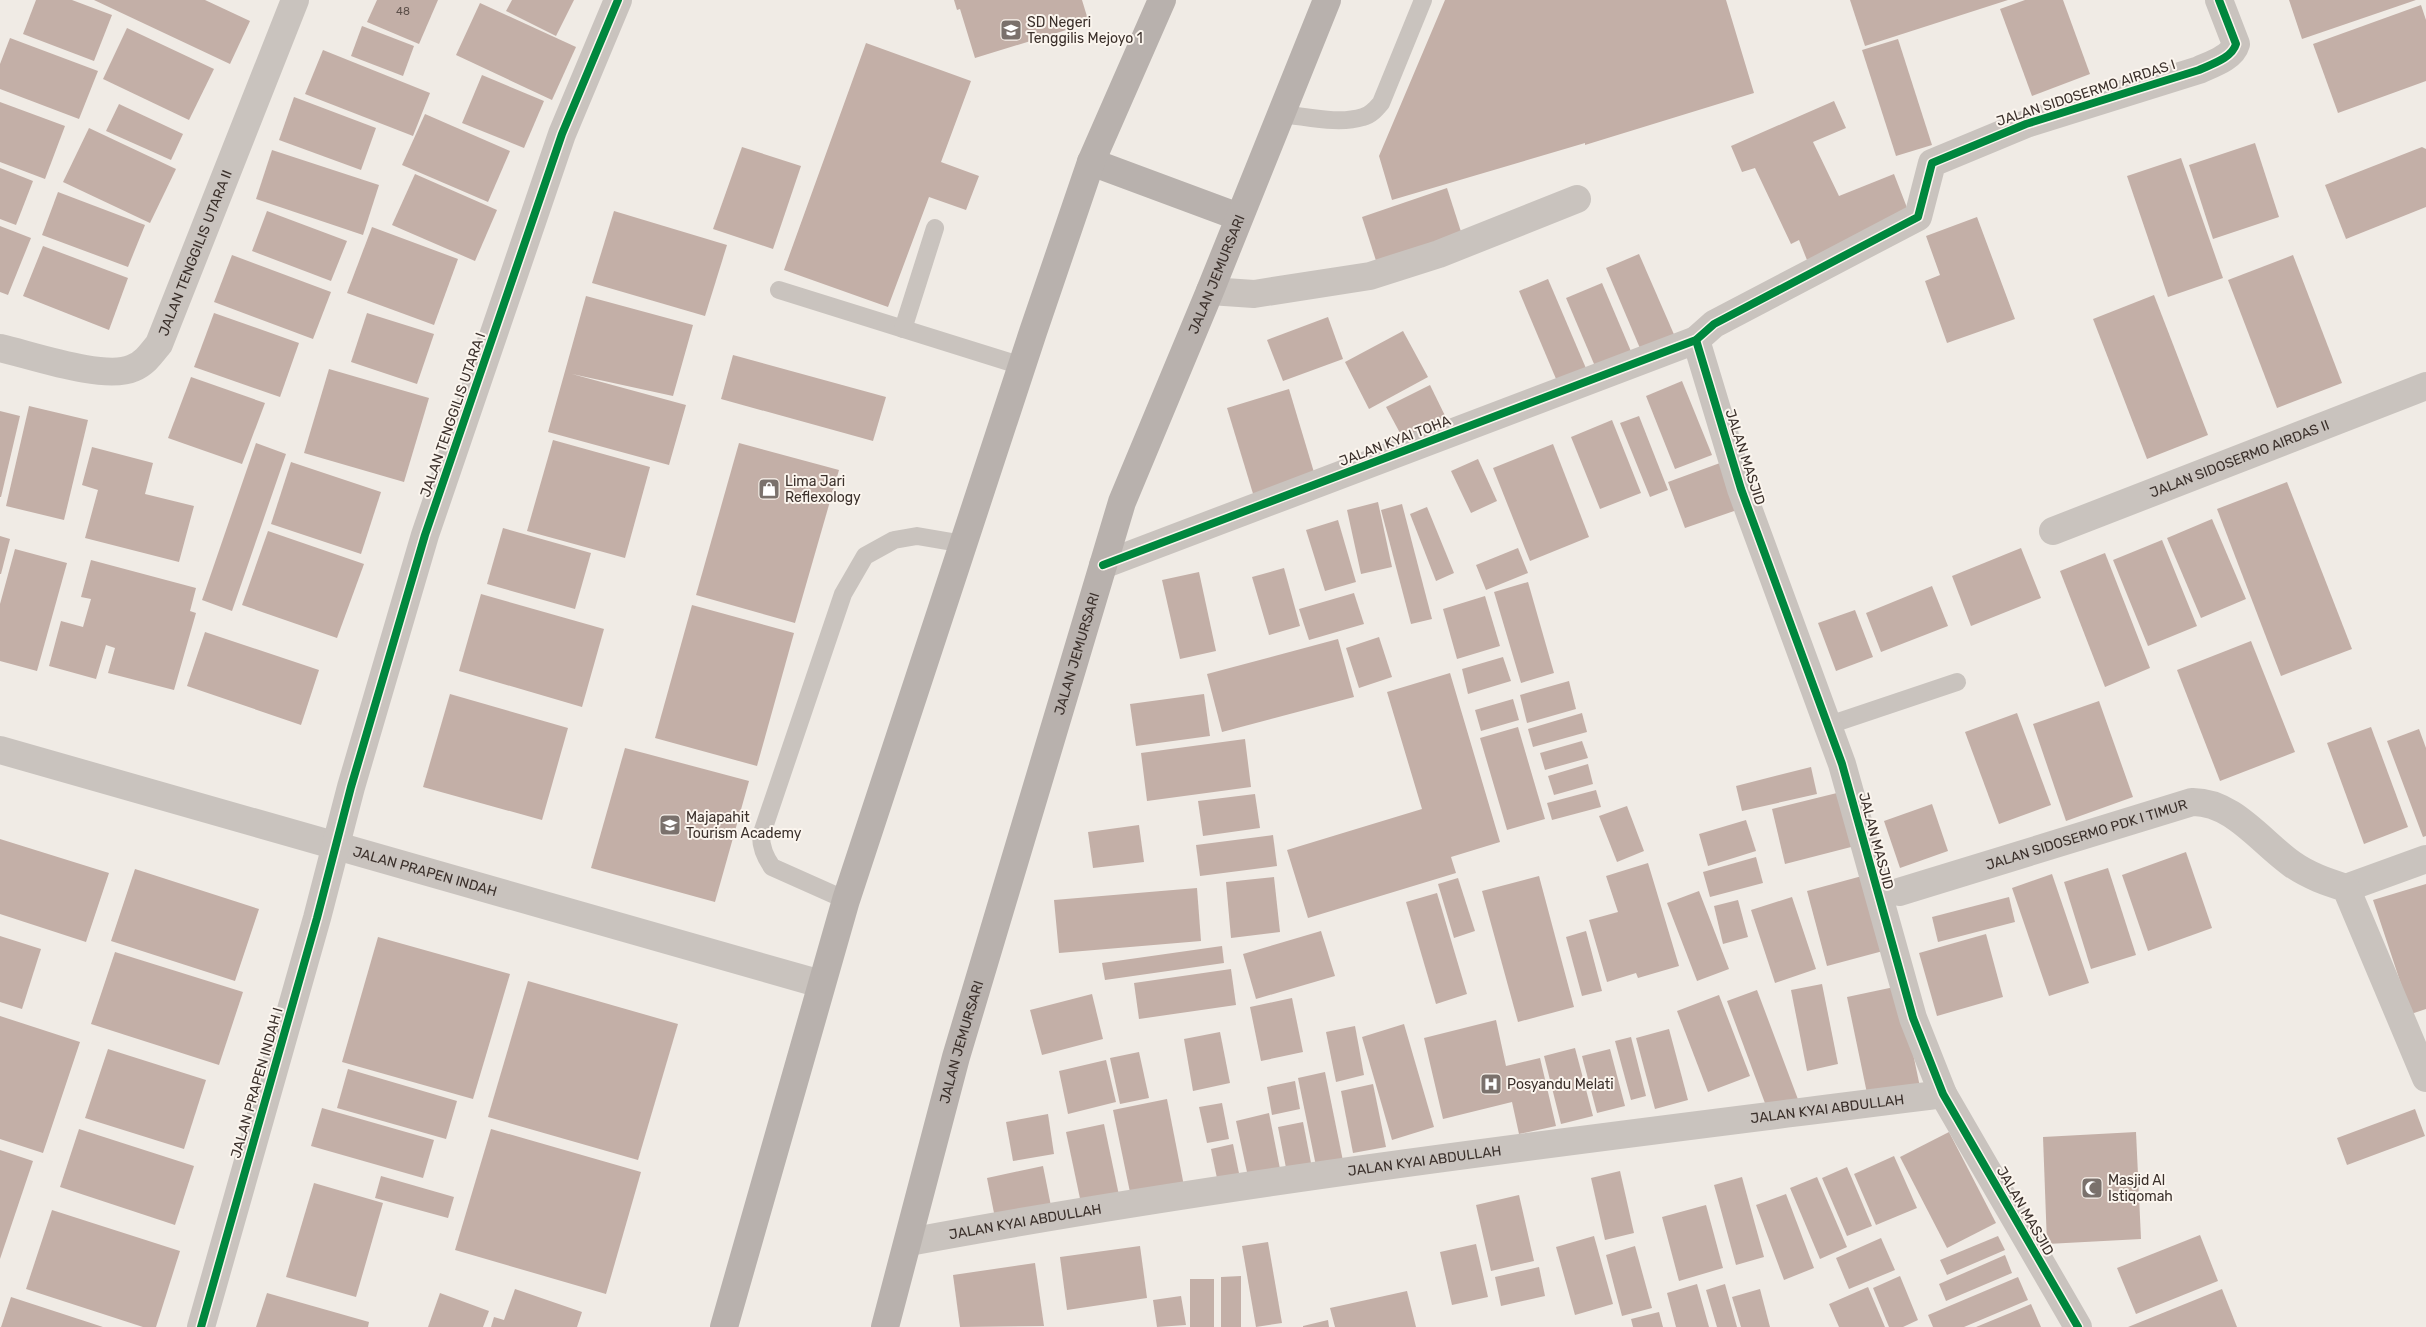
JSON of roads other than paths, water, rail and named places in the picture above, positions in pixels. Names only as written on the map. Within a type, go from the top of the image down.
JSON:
[{"type":"main road","points":[[724,1327],[846,900],[1022,366],[1091,162],[1162,0]]},
{"type":"main road","name":"JALAN JEMURSARI","points":[[885,1327],[909,1242],[956,1057],[1122,502],[1210,292],[1327,0]]},
{"type":"main road","points":[[1091,162],[1239,217]]},
{"type":"street","name":"JALAN TENGGILIS UTARA II","points":[[0,348],[103,373],[132,369],[146,360],[159,344],[296,0]]},
{"type":"street","name":"JALAN TENGGILIS UTARA I","points":[[337,846],[351,787],[425,535],[562,134],[618,0]]},
{"type":"street","name":"JALAN SIDOSERMO AIRDAS I","points":[[1696,340],[1714,324],[1918,217],[1932,163],[1939,159],[2026,124],[2199,70],[2221,60],[2234,50],[2236,44],[2219,0]]},
{"type":"street","points":[[1210,292],[1254,294],[1370,276],[1439,254],[1577,199]]},
{"type":"street","name":"JALAN KYAI TOHA","points":[[1103,565],[1696,340]]},
{"type":"street","name":"JALAN MASJID","points":[[1696,340],[1741,489],[1829,725],[1847,780],[1913,1018],[1942,1094],[2078,1327]]},
{"type":"street","name":"JALAN SIDOSERMO AIRDAS II","points":[[2053,531],[2426,386]]},
{"type":"street","name":"JALAN PRAPEN INDAH","points":[[0,750],[821,984]]},
{"type":"street","name":"JALAN SIDOSERMO PDK I TIMUR","points":[[1898,892],[2185,804],[2201,802],[2212,804],[2227,811],[2292,864],[2307,873],[2346,888]]},
{"type":"street","name":"JALAN PRAPEN INDAH I","points":[[200,1327],[337,846]]},
{"type":"street","points":[[2426,859],[2346,888],[2426,1078]]},
{"type":"street","name":"JALAN KYAI ABDULLAH","points":[[909,1242],[996,1226],[1404,1162],[1942,1094]]},
{"type":"lane","points":[[1280,114],[1335,119],[1362,118],[1373,112],[1381,103],[1423,0]]},
{"type":"lane","points":[[904,329],[935,228]]},
{"type":"lane","points":[[779,290],[1022,366]]},
{"type":"lane","points":[[846,900],[772,867],[765,857],[761,845],[761,836],[843,594],[864,556],[894,540],[917,536],[964,544]]},
{"type":"lane","points":[[1829,725],[1956,682]]},
{"type":"place","name":"SD Negeri Tenggilis Mejoyo 1","points":[[1011,30]]},
{"type":"place","name":"Lima Jari Reflexology","points":[[769,489]]},
{"type":"place","name":"Majapahit Tourism Academy","points":[[670,825]]},
{"type":"place","name":"Posyandu Melati","points":[[1491,1084]]},
{"type":"place","name":"Masjid Al Istiqomah","points":[[2092,1188]]}]
